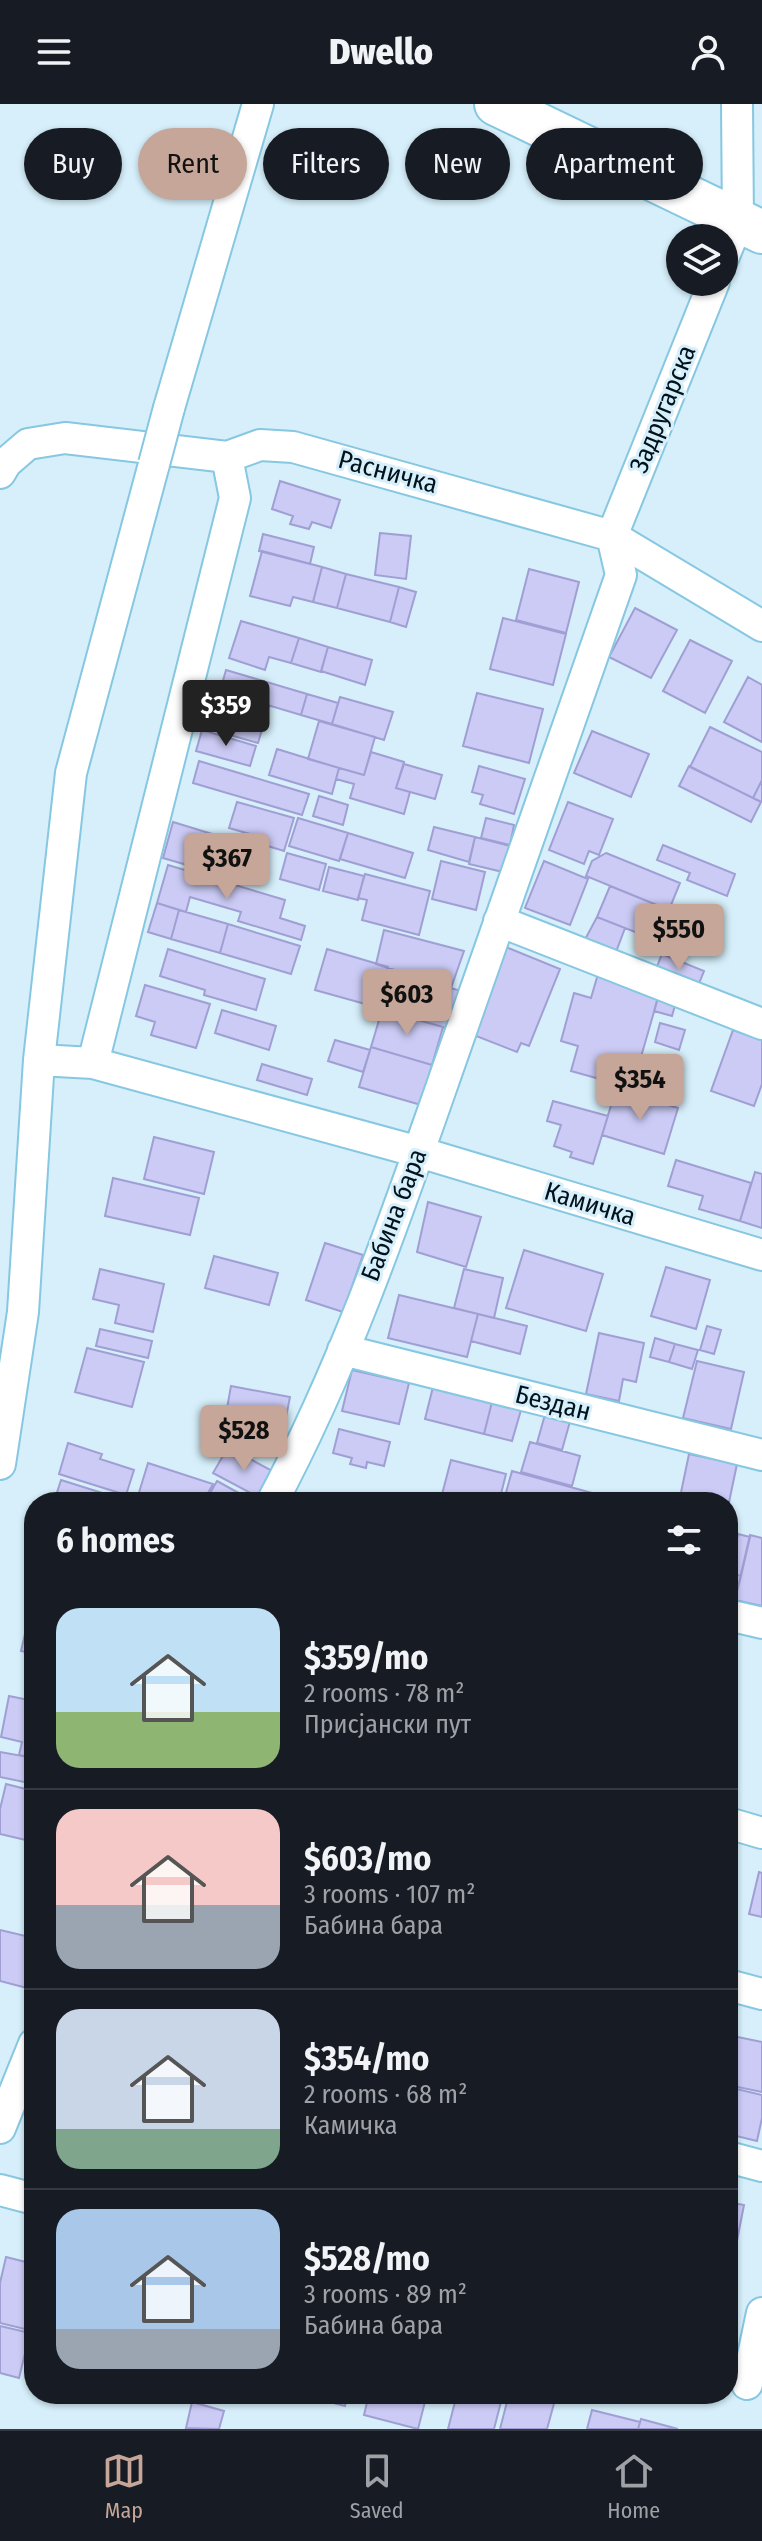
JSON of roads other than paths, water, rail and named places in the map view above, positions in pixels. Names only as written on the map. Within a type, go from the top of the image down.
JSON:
[{"type":"main road","points":[[496,104],[741,237]]},
{"type":"street","points":[[0,1464],[11,1311],[71,773],[169,408],[258,104]]},
{"type":"street","points":[[737,104],[741,237]]},
{"type":"street","name":"Задругарска","points":[[612,536],[708,296]]},
{"type":"street","name":"Расничка","points":[[0,473],[6,463],[28,444],[65,438],[227,457],[260,445],[293,447],[612,536],[762,626]]},
{"type":"street","points":[[93,1063],[235,498],[227,457]]},
{"type":"street","name":"Бабина бара","points":[[277,1492],[297,1456],[343,1350],[419,1152],[621,575],[612,536]]},
{"type":"street","points":[[499,921],[762,1024]]},
{"type":"street","name":"Камичка","points":[[39,1060],[93,1063],[419,1152],[762,1255]]},
{"type":"street","name":"Бездан","points":[[343,1350],[762,1455]]},
{"type":"street","points":[[738,1617],[762,1623]]},
{"type":"street","points":[[738,1826],[762,1833]]},
{"type":"street","points":[[738,1988],[762,1994]]},
{"type":"street","points":[[0,2128],[24,2069]]},
{"type":"street","points":[[738,2160],[762,2166]]},
{"type":"street","points":[[0,2190],[24,2196]]},
{"type":"street","points":[[746,2384],[762,2313]]}]
